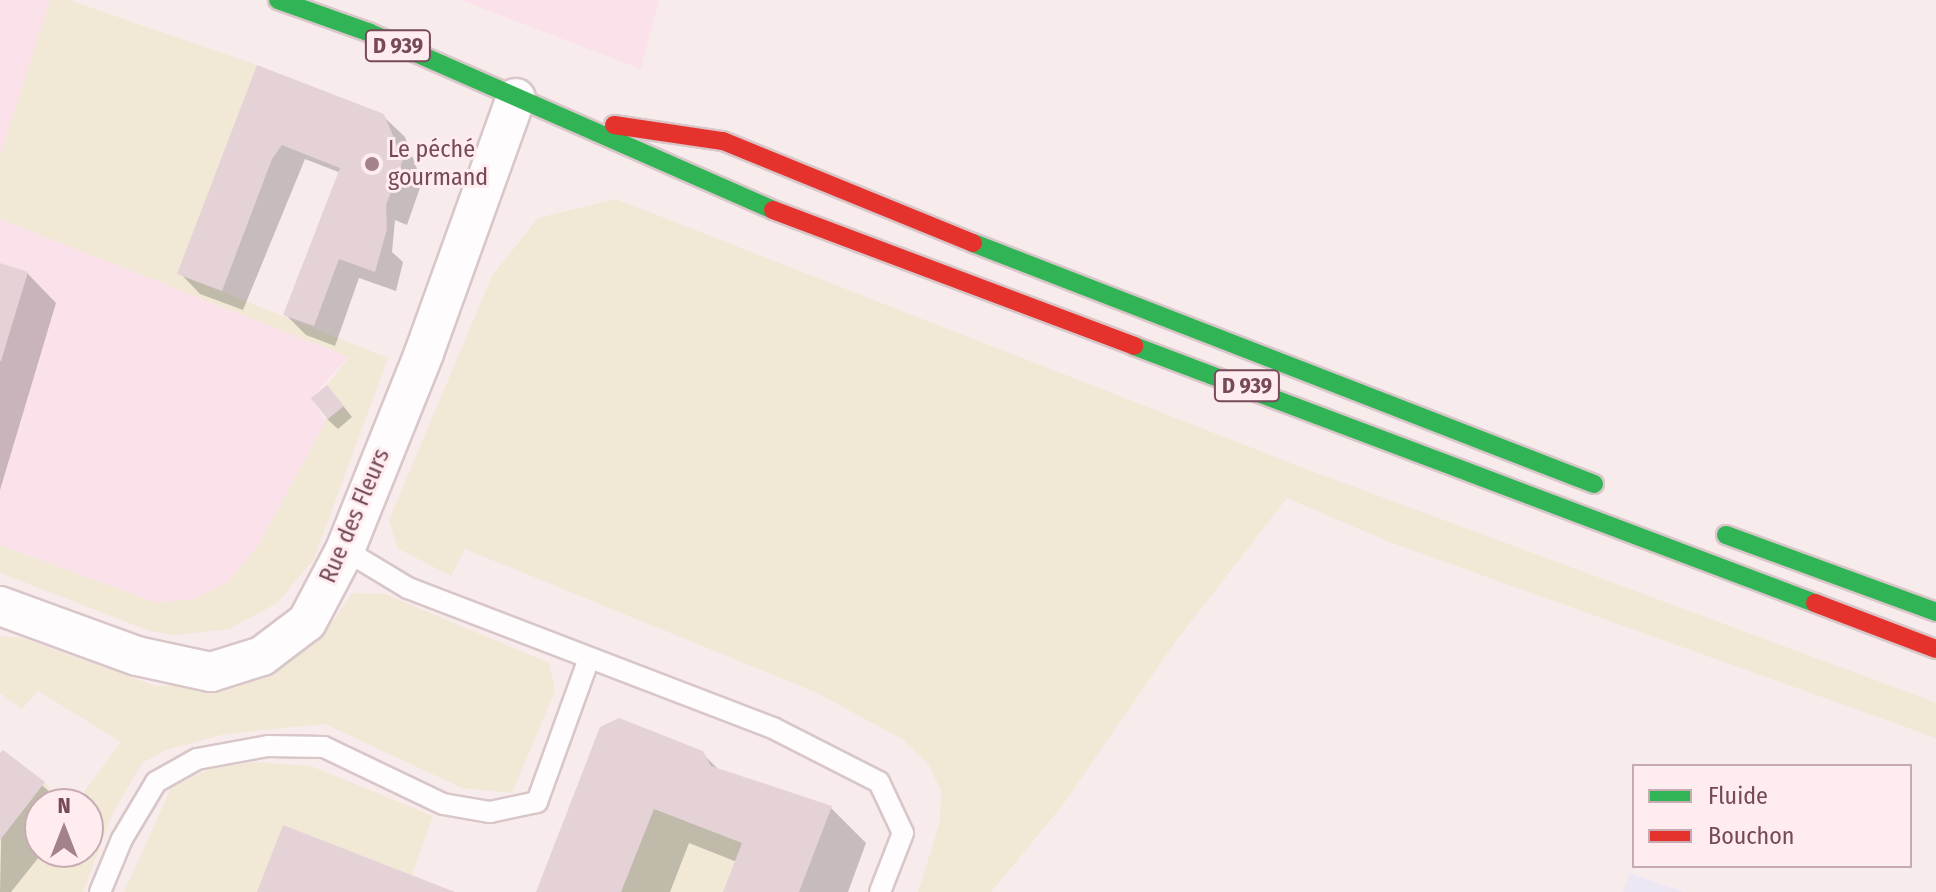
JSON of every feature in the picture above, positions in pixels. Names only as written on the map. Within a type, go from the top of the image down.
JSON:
[{"type":"main road","name":"D 939","points":[[278,0],[368,32],[743,198],[1936,649]]},
{"type":"main road","name":"D 939","points":[[560,118],[723,141],[1058,278],[1614,491]]},
{"type":"main road","points":[[1703,526],[1936,612]]},
{"type":"street","name":"Rue des Fleurs","points":[[0,606],[137,656],[211,672],[262,656],[307,622],[345,550],[474,221],[516,98]]},
{"type":"lane","points":[[345,550],[408,588],[773,728],[879,782],[903,833],[880,892]]},
{"type":"lane","points":[[100,892],[122,839],[156,782],[197,759],[268,746],[324,747],[443,804],[490,812],[537,802],[589,658]]},
{"type":"shaded area","points":[[0,0],[51,0],[0,156]]},
{"type":"shaded area","points":[[50,0],[69,0],[257,65],[178,274],[388,358],[314,559],[277,603],[229,629],[175,635],[150,631],[0,573],[0,545],[157,603],[194,599],[228,582],[259,544],[326,421],[327,385],[349,357],[0,219],[0,156]]},
{"type":"shaded area","points":[[461,0],[659,0],[641,69]]},
{"type":"shaded area","points":[[616,199],[1298,466],[1936,703],[1936,738],[1392,543],[1287,498],[1173,645],[1062,806],[991,892],[918,892],[940,822],[941,791],[929,765],[902,739],[815,692],[465,549],[451,576],[397,548],[389,520],[492,276],[538,218]]},
{"type":"shaded area","points":[[0,219],[349,356],[311,398],[326,421],[259,544],[228,582],[194,599],[157,603],[0,545]]},
{"type":"shaded area","points":[[352,593],[385,594],[549,663],[555,691],[512,793],[462,788],[325,724],[225,734],[166,750],[142,763],[112,815],[104,836],[104,788],[87,788],[121,742],[38,691],[22,709],[0,693],[0,636],[22,638],[156,686],[198,685],[303,645],[334,620]]},
{"type":"shaded area","points":[[254,762],[311,766],[433,816],[412,875],[283,826],[257,892],[124,892],[171,788],[209,769]]},
{"type":"shaded area","points":[[24,809],[24,868],[92,868],[83,892],[0,892],[0,840]]},
{"type":"shaded area","points":[[654,809],[742,843],[723,892],[621,892]]},
{"type":"shaded area","points":[[1629,873],[1684,892],[1623,892]]},
{"type":"building","points":[[257,65],[384,114],[403,160],[386,205],[387,229],[375,272],[339,259],[314,326],[283,315],[340,168],[282,145],[272,159],[222,291],[177,274]]},
{"type":"building","points":[[0,263],[28,272],[1,361],[0,361]]},
{"type":"building","points":[[327,385],[344,406],[328,419],[311,398]]},
{"type":"building","points":[[619,718],[703,751],[711,766],[832,806],[799,892],[723,892],[742,843],[654,809],[621,892],[536,892],[600,727]]},
{"type":"building","points":[[3,750],[45,782],[40,788],[24,788],[24,809],[0,840],[0,753]]},
{"type":"building","points":[[283,825],[455,892],[257,892]]},
{"type":"traffic: fast","points":[[278,0],[368,32],[773,210]]},
{"type":"traffic: fast","points":[[973,243],[1594,484]]},
{"type":"traffic: fast","points":[[1134,346],[1815,603]]},
{"type":"traffic: fast","points":[[1726,535],[1936,612]]},
{"type":"traffic: jam","points":[[614,125],[723,141],[973,243]]},
{"type":"traffic: jam","points":[[773,210],[1134,346]]},
{"type":"traffic: jam","points":[[1815,603],[1936,649]]},
{"type":"place","name":"Le péché gourmand","points":[[372,164]]}]
